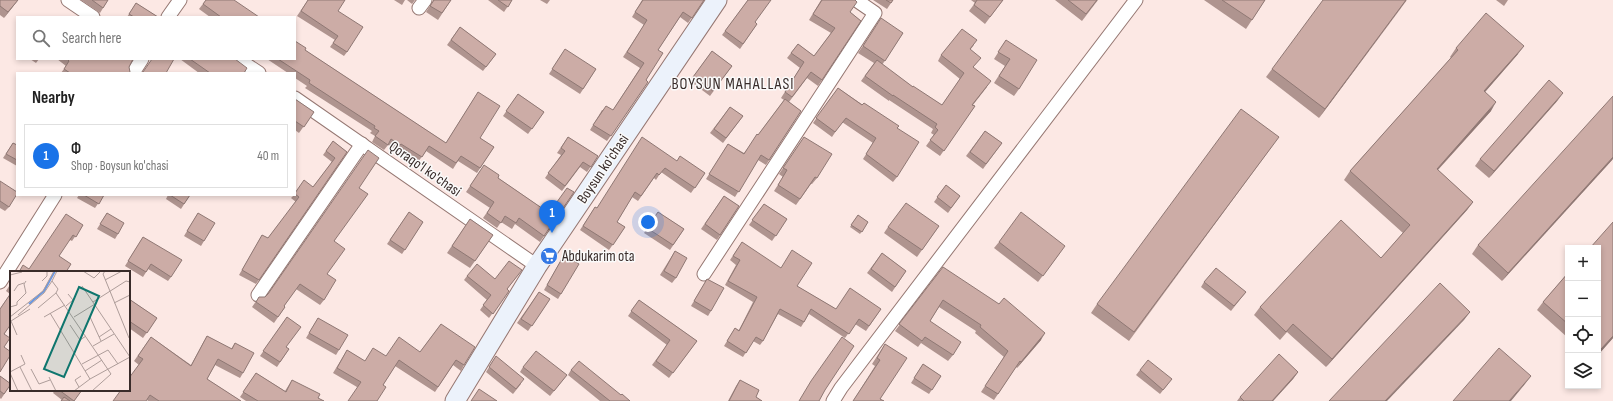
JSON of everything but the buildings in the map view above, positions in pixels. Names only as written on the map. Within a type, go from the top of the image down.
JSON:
[{"type":"street","points":[[68,0],[92,16]]},
{"type":"street","points":[[172,16],[180,0]]},
{"type":"street","name":"Boysun ko'chasi","points":[[455,401],[537,266],[717,0]]},
{"type":"street","points":[[704,274],[875,13],[856,0]]},
{"type":"street","points":[[833,401],[1136,0]]},
{"type":"street","points":[[134,72],[141,60]]},
{"type":"street","points":[[240,60],[258,72]]},
{"type":"street","name":"Qoraqo'l ko'chasi","points":[[296,99],[537,266]]},
{"type":"street","points":[[258,295],[362,144]]},
{"type":"street","points":[[0,282],[54,196]]},
{"type":"place","name":"Ф","points":[[552,233]]},
{"type":"place","name":"Abdukarim ota","points":[[549,256]]},
{"type":"district","name":"BOYSUN MAHALLASI","points":[[733,84]]}]
